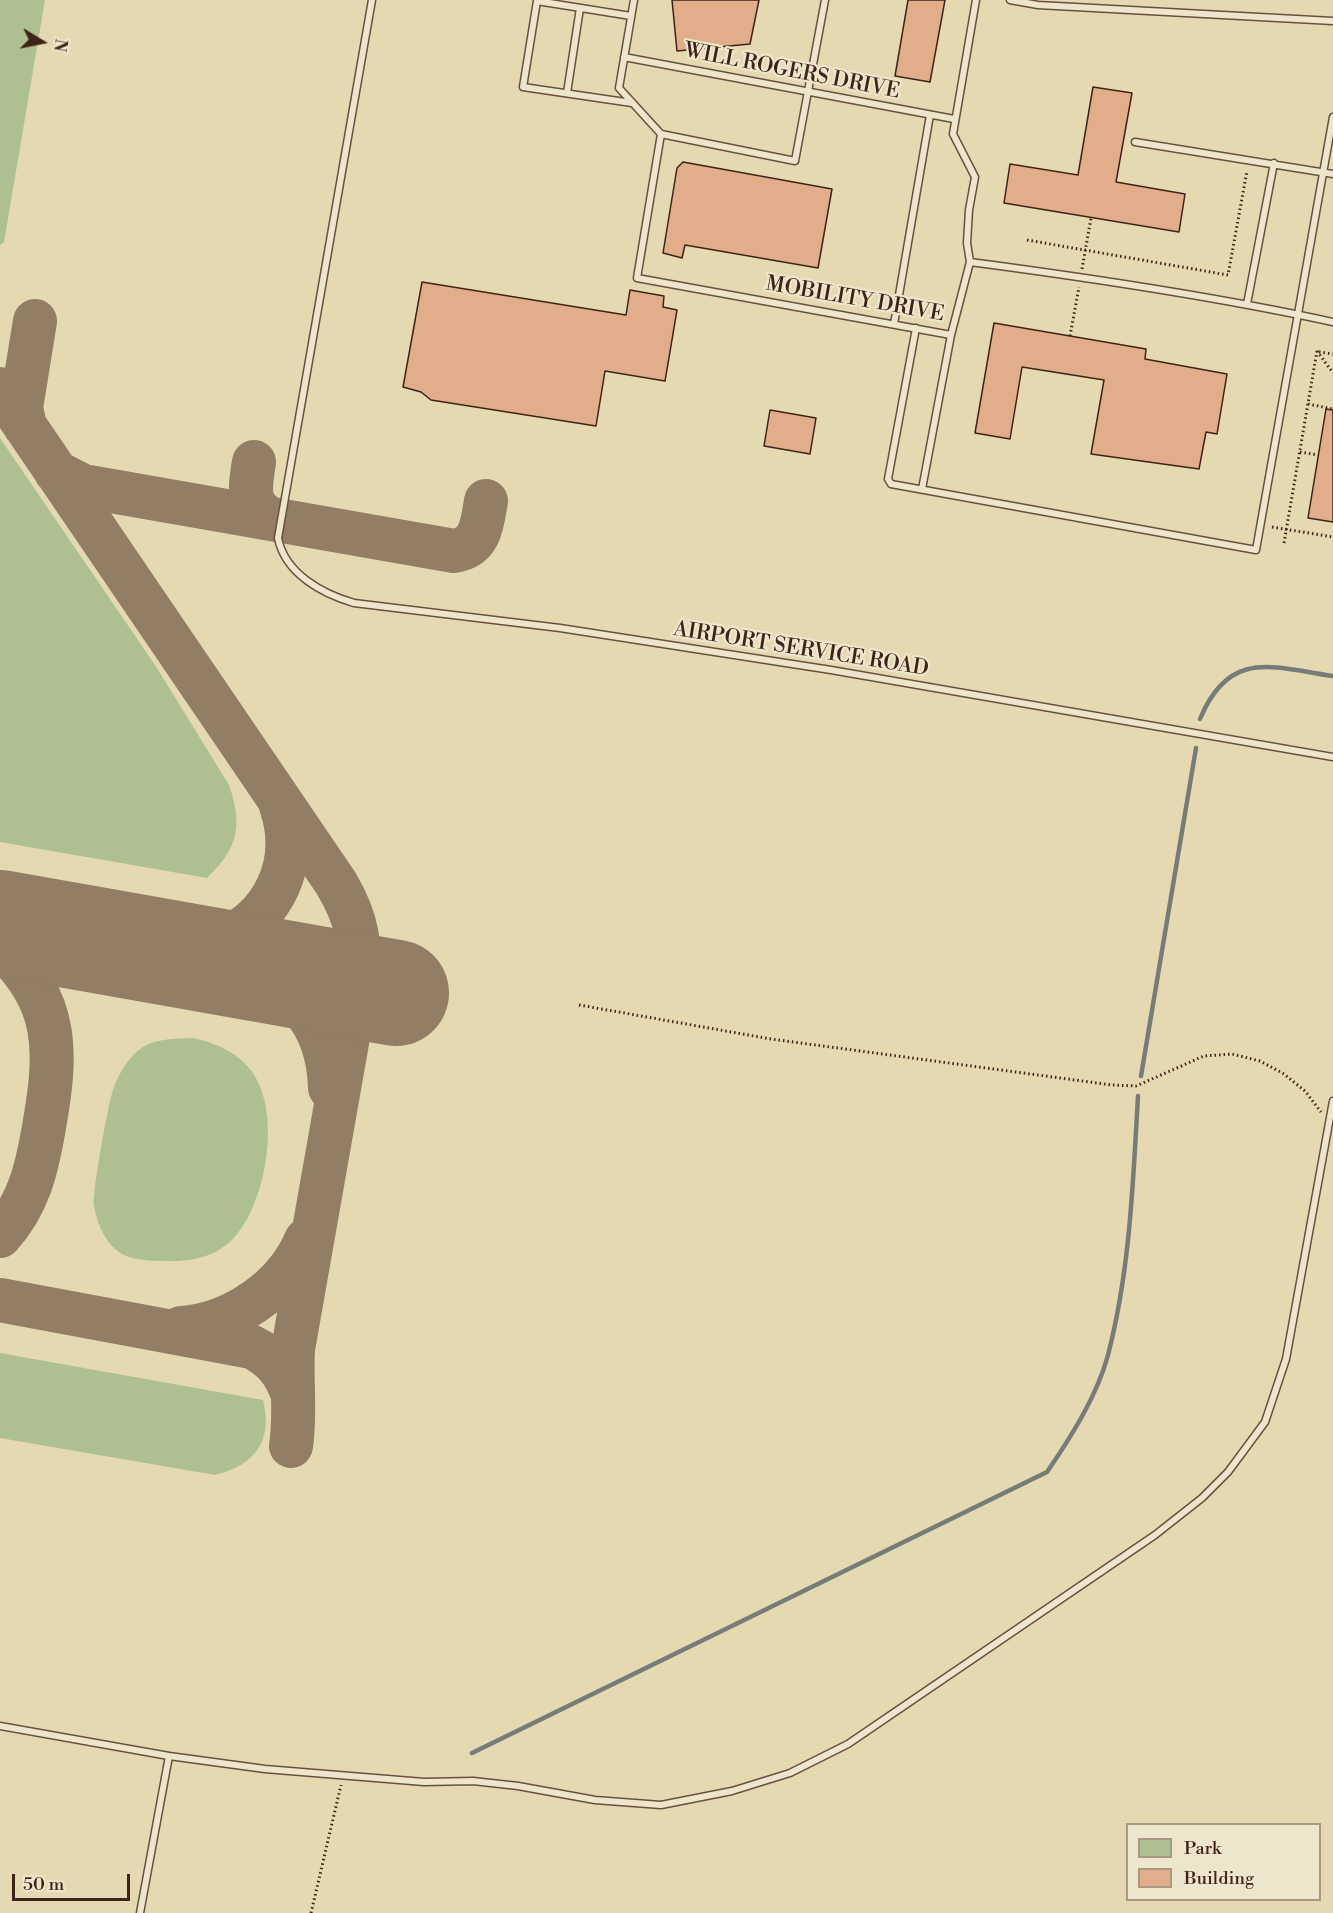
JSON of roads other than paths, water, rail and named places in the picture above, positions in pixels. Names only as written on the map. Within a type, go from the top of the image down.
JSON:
[{"type":"lane","name":"AIRPORT SERVICE ROAD","points":[[372,0],[278,538],[280,550],[309,583],[329,596],[354,603],[560,628],[831,670],[1333,757]]},
{"type":"lane","points":[[634,0],[619,88],[661,134],[795,161],[825,0]]},
{"type":"lane","points":[[954,119],[976,0]]},
{"type":"lane","points":[[1010,0],[1038,5],[1333,21]]},
{"type":"lane","points":[[631,16],[537,1],[523,87],[633,103]]},
{"type":"lane","points":[[567,93],[580,8]]},
{"type":"lane","name":"WILL ROGERS DRIVE","points":[[624,57],[954,119]]},
{"type":"lane","points":[[894,324],[930,115]]},
{"type":"lane","points":[[916,328],[888,479],[891,483],[1256,550],[1333,117]]},
{"type":"lane","name":"MOBILITY DRIVE","points":[[661,134],[637,278],[951,335],[970,262],[967,243],[969,210],[975,177],[970,163],[953,134],[954,119]]},
{"type":"lane","points":[[1136,142],[1333,174]]},
{"type":"lane","points":[[1247,304],[1274,163]]},
{"type":"lane","points":[[970,262],[1081,276],[1247,304],[1333,322]]},
{"type":"lane","points":[[922,489],[951,335]]},
{"type":"lane","points":[[0,1726],[169,1756],[343,1778],[424,1782],[473,1781],[518,1786],[595,1800],[661,1805],[732,1791],[780,1776],[848,1744],[1155,1535],[1202,1498],[1228,1472],[1265,1422],[1286,1359],[1333,1101]]},
{"type":"lane","points":[[140,1913],[169,1756]]},
{"type":"waterway","points":[[1200,719],[1224,681],[1239,672],[1272,667],[1333,676]]},
{"type":"waterway","points":[[1141,1076],[1196,748]]},
{"type":"waterway","points":[[472,1753],[1047,1472],[1090,1401],[1108,1355],[1126,1259],[1138,1096]]}]
